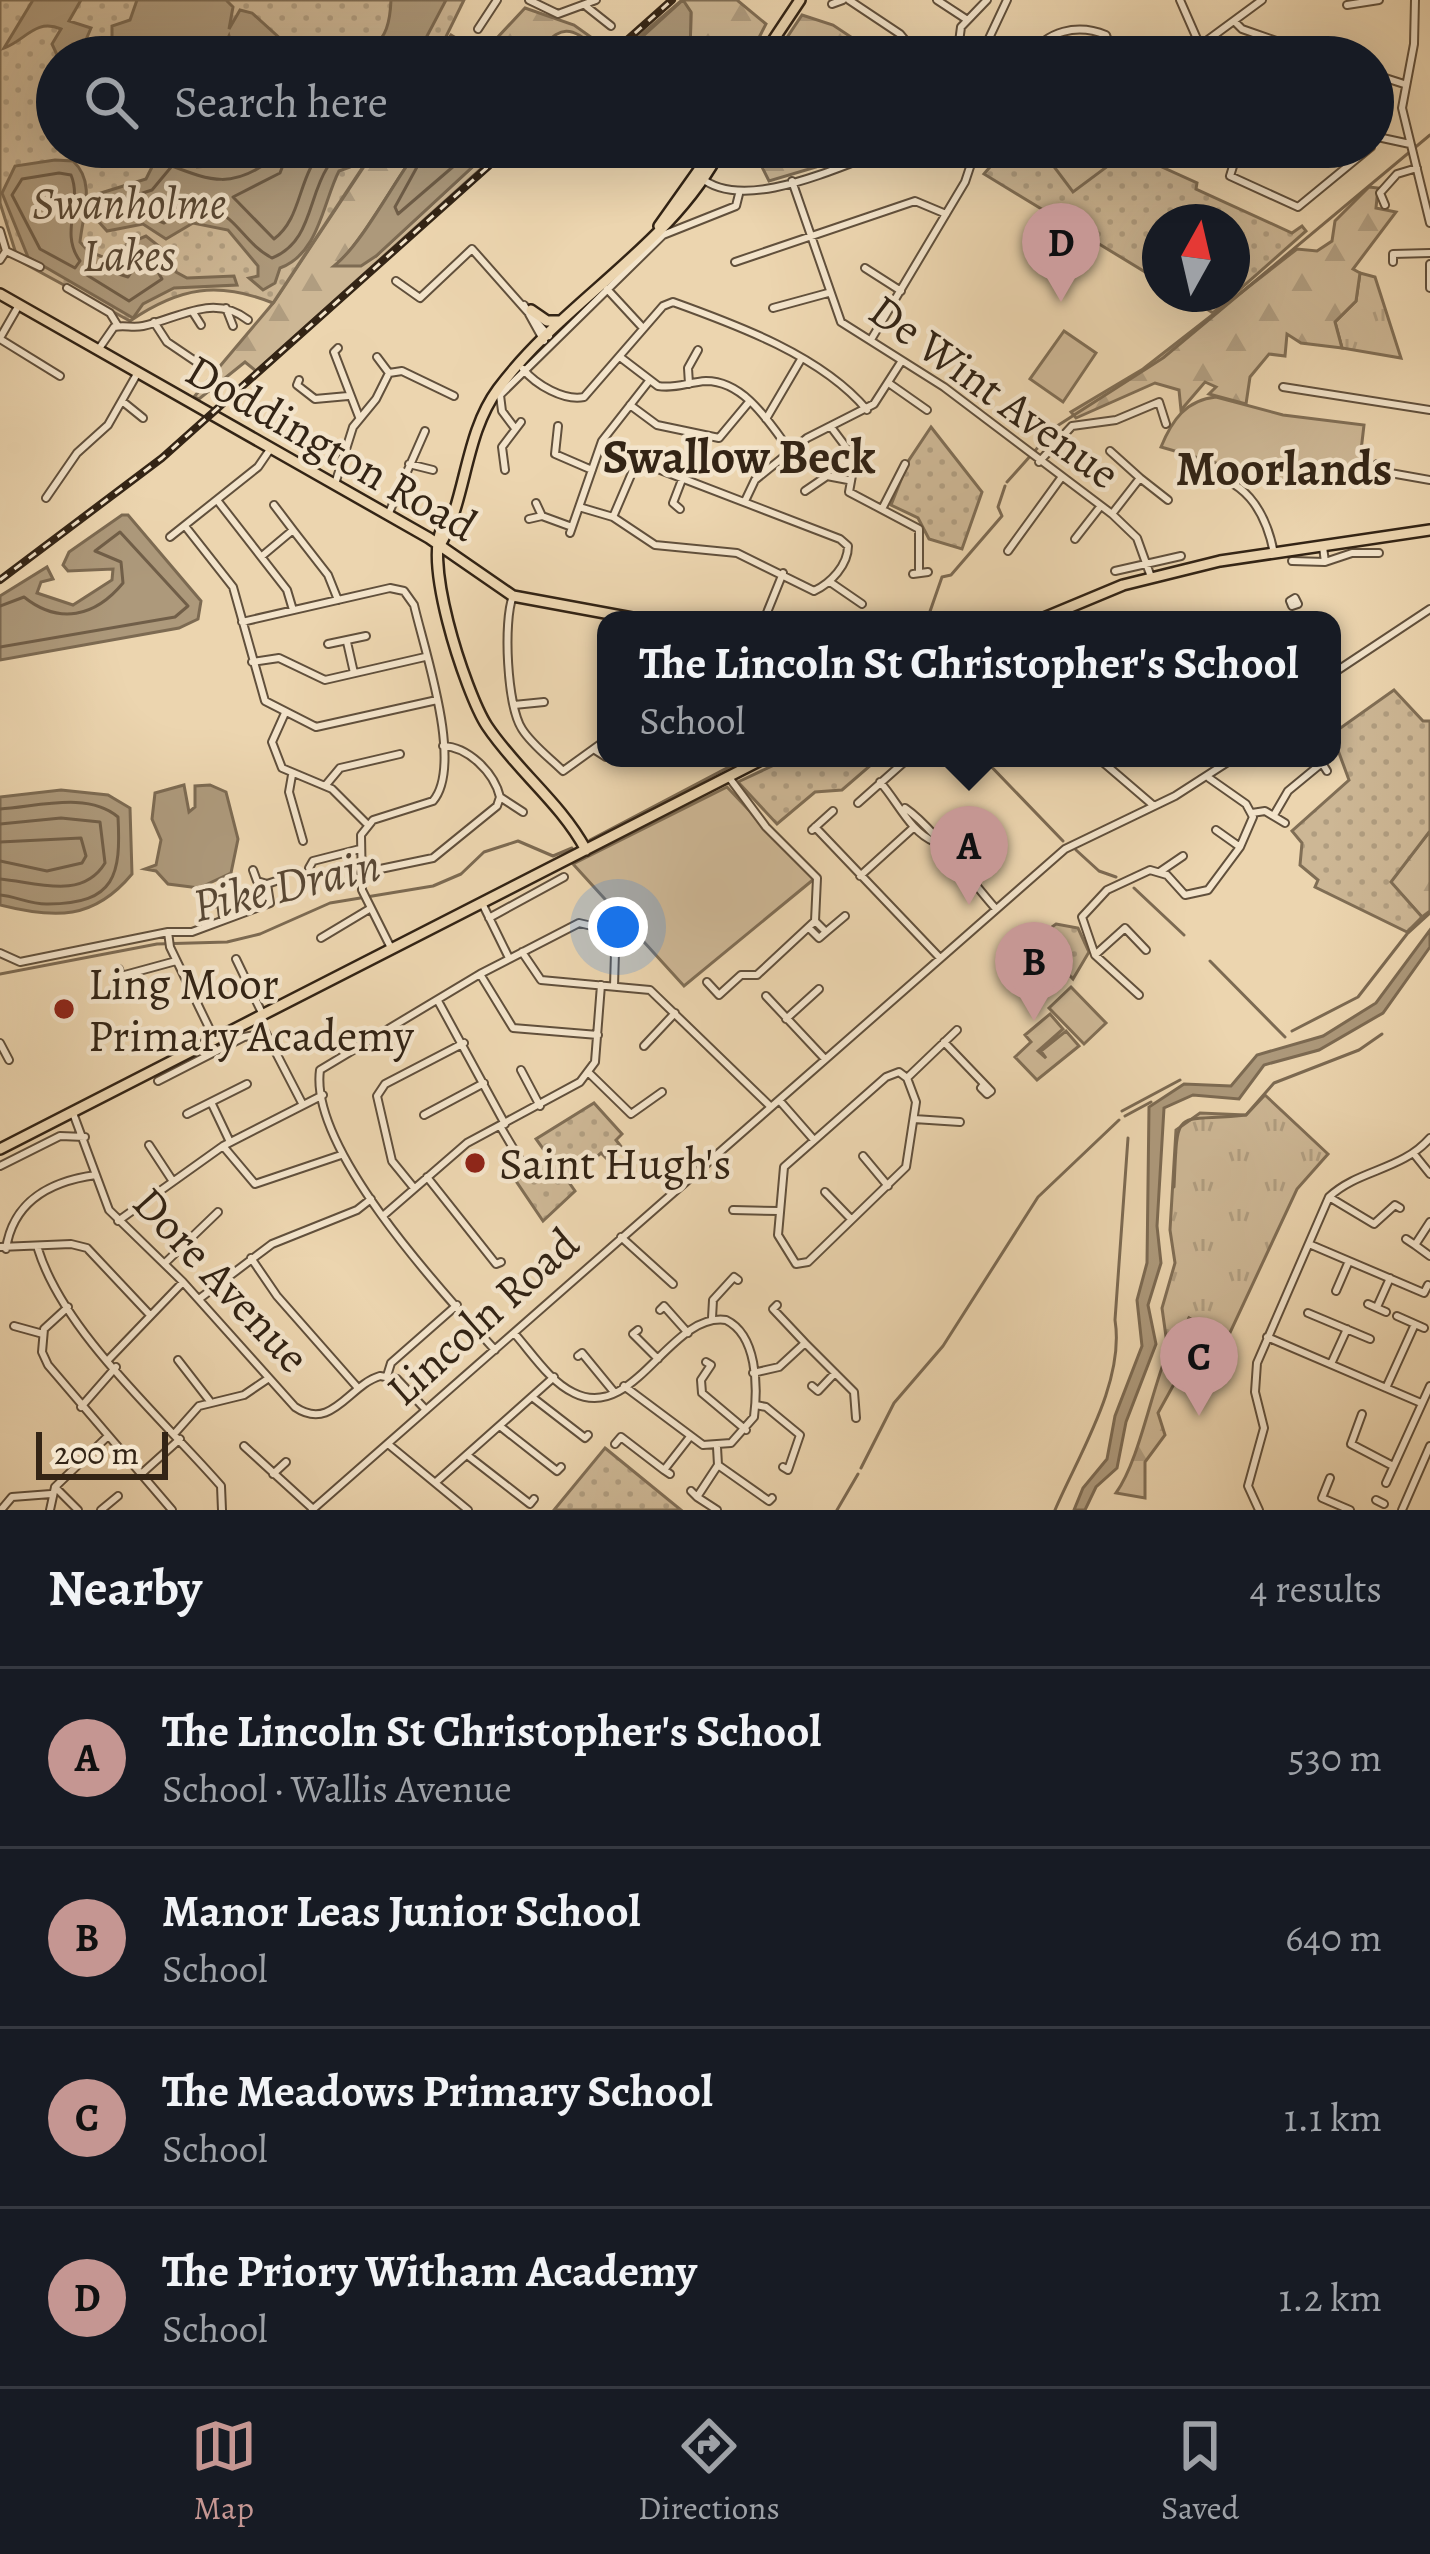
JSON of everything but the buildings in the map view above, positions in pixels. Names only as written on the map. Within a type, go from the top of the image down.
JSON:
[{"type":"main road","points":[[776,36],[800,0]]},
{"type":"main road","points":[[586,850],[564,812],[502,746],[475,705],[438,577],[440,545],[485,410],[545,336],[694,194],[706,168]]},
{"type":"main road","points":[[661,230],[669,207],[702,175]]},
{"type":"main road","points":[[669,207],[694,194]]},
{"type":"main road","name":"Doddington Road","points":[[0,294],[388,514],[514,596],[597,611]]},
{"type":"main road","points":[[527,306],[545,320],[561,321]]},
{"type":"main road","points":[[1057,611],[1151,578],[1274,553],[1430,530]]},
{"type":"main road","points":[[0,1149],[746,767]]},
{"type":"street","points":[[478,29],[497,0]]},
{"type":"street","points":[[530,0],[558,14],[596,0]]},
{"type":"street","points":[[832,4],[846,0],[907,36]]},
{"type":"street","points":[[938,0],[966,19]]},
{"type":"street","points":[[960,36],[966,19],[987,0]]},
{"type":"street","points":[[990,36],[1007,0]]},
{"type":"street","points":[[1180,0],[1196,36]]},
{"type":"street","points":[[1214,36],[1262,0]]},
{"type":"street","points":[[1347,5],[1379,0]]},
{"type":"street","points":[[1415,0],[1414,44],[1402,108],[1430,223]]},
{"type":"street","points":[[587,7],[611,26]]},
{"type":"street","points":[[1234,21],[1262,36]]},
{"type":"street","points":[[1054,36],[1081,27],[1106,36]]},
{"type":"street","points":[[1394,81],[1405,84]]},
{"type":"street","points":[[1394,145],[1411,148]]},
{"type":"street","points":[[702,175],[739,194],[825,168]]},
{"type":"street","points":[[872,340],[968,168]]},
{"type":"street","points":[[1232,168],[1230,176],[1298,207],[1342,168]]},
{"type":"street","points":[[1385,205],[1380,193],[1384,184],[1417,168]]},
{"type":"street","name":"De Wint Avenue","points":[[792,181],[841,322],[944,387],[1112,514],[1137,538],[1151,578]]},
{"type":"street","points":[[505,470],[500,454],[517,424],[502,411],[500,395],[524,363],[607,290],[661,230],[736,206],[739,194]]},
{"type":"street","points":[[735,262],[915,202],[946,214]]},
{"type":"street","points":[[0,231],[6,250],[40,268]]},
{"type":"street","points":[[397,281],[420,298],[472,249],[527,306],[545,336]]},
{"type":"street","points":[[0,260],[6,250]]},
{"type":"street","points":[[1390,257],[1430,253]]},
{"type":"street","points":[[1430,264],[1430,288]]},
{"type":"street","points":[[865,268],[901,291]]},
{"type":"street","points":[[67,288],[110,313],[118,326]]},
{"type":"street","points":[[607,290],[643,328]]},
{"type":"street","points":[[773,308],[828,293]]},
{"type":"street","points":[[524,363],[537,383],[581,399],[643,328],[673,302],[748,331],[848,389],[867,410]]},
{"type":"street","points":[[19,305],[0,339],[60,376]]},
{"type":"street","points":[[98,350],[118,326],[154,322],[177,312],[194,314],[223,306],[248,320]]},
{"type":"street","points":[[223,306],[232,313],[233,326]]},
{"type":"street","points":[[194,314],[202,327]]},
{"type":"street","points":[[154,322],[167,342],[200,364]]},
{"type":"street","points":[[333,350],[359,417]]},
{"type":"street","points":[[689,384],[688,368],[698,350]]},
{"type":"street","points":[[377,357],[389,373]]},
{"type":"street","points":[[620,357],[665,387],[720,383],[749,402],[790,452]]},
{"type":"street","points":[[766,419],[800,361]]},
{"type":"street","points":[[745,501],[755,480],[790,452],[867,410],[890,384],[901,362]]},
{"type":"street","points":[[335,484],[359,417],[389,373],[402,371],[450,399]]},
{"type":"street","points":[[45,500],[122,401],[137,374]]},
{"type":"street","points":[[529,519],[542,516],[571,530],[602,441],[649,380]]},
{"type":"street","points":[[296,384],[320,400],[348,396]]},
{"type":"street","points":[[890,384],[927,410]]},
{"type":"street","points":[[1283,387],[1430,410]]},
{"type":"street","points":[[122,401],[143,418]]},
{"type":"street","points":[[630,405],[658,425],[719,438],[749,402]]},
{"type":"street","points":[[1035,458],[1072,426],[1116,419],[1159,402],[1166,424]]},
{"type":"street","points":[[558,426],[552,443],[556,456],[592,470]]},
{"type":"street","points":[[831,428],[855,459],[848,479],[852,496],[919,530],[920,573]]},
{"type":"street","points":[[388,514],[421,431]]},
{"type":"street","points":[[170,537],[258,466],[271,448]]},
{"type":"street","points":[[1111,451],[1168,500]]},
{"type":"street","points":[[579,507],[613,517],[663,548],[709,547],[783,573],[810,590],[830,582],[847,556],[847,543],[635,462],[613,517]]},
{"type":"street","points":[[410,464],[430,472]]},
{"type":"street","points":[[882,509],[905,464]]},
{"type":"street","points":[[1377,464],[1379,471],[1429,480],[1430,467]]},
{"type":"street","points":[[1197,471],[1234,481],[1252,494],[1274,553]]},
{"type":"street","points":[[805,491],[827,476],[848,479]]},
{"type":"street","points":[[672,505],[683,477]]},
{"type":"street","points":[[1008,551],[1060,478]]},
{"type":"street","points":[[1112,514],[1140,478]]},
{"type":"street","points":[[217,500],[287,590],[293,611]]},
{"type":"street","points":[[536,503],[542,516]]},
{"type":"street","points":[[274,505],[328,575],[338,600]]},
{"type":"street","points":[[1076,539],[1100,507]]},
{"type":"street","points":[[185,526],[233,587],[261,696],[285,713],[316,727],[436,700]]},
{"type":"street","points":[[262,556],[293,530]]},
{"type":"street","points":[[1323,547],[1325,562]]},
{"type":"street","points":[[1292,560],[1325,562],[1352,553],[1379,554]]},
{"type":"street","points":[[1114,572],[1181,556]]},
{"type":"street","points":[[768,611],[783,573]]},
{"type":"street","points":[[830,582],[862,604]]},
{"type":"street","points":[[242,622],[390,588],[404,591],[414,605],[442,746],[436,799],[367,824]]},
{"type":"street","points":[[514,596],[506,620],[514,705],[523,731],[562,771]]},
{"type":"street","points":[[1293,611],[1294,606]]},
{"type":"street","points":[[1341,668],[1430,609]]},
{"type":"street","points":[[328,644],[366,636]]},
{"type":"street","points":[[347,640],[354,673]]},
{"type":"street","points":[[252,662],[274,657],[320,680],[427,657]]},
{"type":"street","points":[[514,705],[544,702]]},
{"type":"street","points":[[285,713],[272,742],[278,764],[292,775],[326,786],[367,824]]},
{"type":"street","points":[[442,746],[468,753],[497,785],[500,797],[524,812]]},
{"type":"street","points":[[556,779],[595,750]]},
{"type":"street","points":[[326,786],[340,768],[400,754]]},
{"type":"street","points":[[858,802],[898,767]]},
{"type":"street","points":[[1108,767],[1154,806]]},
{"type":"street","name":"Lincoln Road","points":[[312,1509],[1070,845],[1154,806],[1222,767]]},
{"type":"street","points":[[1274,815],[1288,791],[1319,767]]},
{"type":"street","points":[[292,775],[289,792],[303,842]]},
{"type":"street","points":[[707,982],[719,994],[741,975],[757,975],[811,924],[817,878],[766,827],[728,776]]},
{"type":"street","points":[[1208,777],[1252,813],[1274,815],[1285,823]]},
{"type":"street","points":[[880,782],[926,823],[934,842]]},
{"type":"street","points":[[361,874],[433,858],[471,831],[500,797]]},
{"type":"street","points":[[904,808],[914,828],[934,842],[996,909]]},
{"type":"street","points":[[833,812],[814,829],[940,958]]},
{"type":"street","points":[[1160,871],[1185,895],[1200,896],[1240,847],[1252,813]]},
{"type":"street","points":[[367,824],[360,849],[361,874],[367,901],[392,950]]},
{"type":"street","points":[[860,876],[914,828]]},
{"type":"street","points":[[1217,836],[1240,847]]},
{"type":"street","points":[[314,884],[309,868],[313,860],[360,849]]},
{"type":"street","points":[[1139,995],[1095,955],[1082,917],[1107,890],[1160,871],[1183,856]]},
{"type":"street","points":[[253,870],[257,881],[279,880]]},
{"type":"street","points":[[489,918],[564,877]]},
{"type":"street","points":[[0,953],[20,962],[169,939],[224,917],[271,906],[267,884]]},
{"type":"street","points":[[220,901],[224,917]]},
{"type":"street","points":[[321,938],[367,901]]},
{"type":"street","points":[[482,903],[509,958]]},
{"type":"street","points":[[811,924],[826,932],[844,916]]},
{"type":"street","points":[[495,1350],[341,1155],[323,1095],[322,1065],[509,958],[586,923],[615,952],[614,986]]},
{"type":"street","points":[[1095,955],[1124,927],[1145,950]]},
{"type":"street","points":[[169,939],[215,1041]]},
{"type":"street","points":[[522,952],[541,980],[650,990],[771,1107]]},
{"type":"street","points":[[236,959],[303,1105]]},
{"type":"street","points":[[119,969],[121,976],[176,962]]},
{"type":"street","points":[[480,974],[513,1028],[598,1036]]},
{"type":"street","points":[[384,1215],[467,1143],[540,1106],[588,1072],[598,1036],[601,985]]},
{"type":"street","points":[[785,1019],[818,989]]},
{"type":"street","points":[[1124,998],[1131,989]]},
{"type":"street","points":[[766,996],[825,1059]]},
{"type":"street","points":[[437,1000],[464,1043],[519,1158]]},
{"type":"street","points":[[644,1046],[675,1013]]},
{"type":"street","points":[[908,1078],[957,1030]]},
{"type":"street","points":[[158,1081],[244,1037],[266,1033]]},
{"type":"street","points":[[944,1042],[984,1084]]},
{"type":"street","points":[[0,1043],[9,1060]]},
{"type":"street","points":[[415,1188],[392,1161],[377,1096],[385,1084],[464,1043]]},
{"type":"street","points":[[521,1070],[540,1106]]},
{"type":"street","points":[[588,1072],[632,1114],[662,1092]]},
{"type":"street","points":[[890,1073],[908,1078],[915,1095],[909,1159],[888,1186],[801,1265],[780,1244],[784,1167],[890,1073]]},
{"type":"street","points":[[424,1115],[484,1083]]},
{"type":"street","points":[[188,1114],[247,1084]]},
{"type":"street","points":[[118,1221],[226,1144],[323,1095]]},
{"type":"street","points":[[779,1100],[814,1140]]},
{"type":"street","points":[[211,1102],[233,1165],[255,1184],[341,1155]]},
{"type":"street","name":"Dore Avenue","points":[[73,1113],[118,1221],[164,1262],[295,1407],[314,1415],[328,1413],[358,1388],[387,1376]]},
{"type":"street","points":[[914,1119],[960,1122]]},
{"type":"street","points":[[0,1166],[60,1136],[85,1137]]},
{"type":"street","points":[[1259,1510],[1248,1477],[1263,1436],[1255,1374],[1329,1197],[1414,1154],[1430,1138]]},
{"type":"street","points":[[149,1145],[172,1180]]},
{"type":"street","points":[[1414,1154],[1430,1174]]},
{"type":"street","points":[[862,1156],[888,1186]]},
{"type":"street","points":[[96,1174],[65,1181],[26,1204],[3,1248],[71,1244],[87,1248],[150,1315]]},
{"type":"street","points":[[427,1177],[496,1265]]},
{"type":"street","points":[[825,1192],[851,1219]]},
{"type":"street","points":[[1329,1197],[1373,1224],[1395,1205],[1400,1208]]},
{"type":"street","points":[[199,1299],[251,1258],[371,1198]]},
{"type":"street","points":[[733,1210],[779,1211]]},
{"type":"street","points":[[164,1262],[218,1212]]},
{"type":"street","points":[[1414,1245],[1430,1222]]},
{"type":"street","points":[[621,1238],[673,1284]]},
{"type":"street","points":[[1406,1239],[1430,1256]]},
{"type":"street","points":[[1309,1244],[1426,1289],[1420,1303]]},
{"type":"street","points":[[38,1249],[49,1280],[68,1307],[221,1486],[222,1510]]},
{"type":"street","points":[[251,1258],[277,1296],[358,1388]]},
{"type":"street","points":[[1336,1291],[1349,1261]]},
{"type":"street","points":[[712,1318],[713,1300],[734,1277],[738,1280]]},
{"type":"street","points":[[1387,1312],[1372,1305],[1390,1279]]},
{"type":"street","points":[[109,1359],[183,1282]]},
{"type":"street","points":[[426,1410],[404,1385],[387,1376],[391,1363],[457,1305]]},
{"type":"street","points":[[777,1305],[773,1309],[854,1392],[856,1418]]},
{"type":"street","points":[[664,1306],[688,1333]]},
{"type":"street","points":[[43,1334],[68,1307]]},
{"type":"street","points":[[1309,1313],[1366,1340]]},
{"type":"street","points":[[1396,1316],[1424,1328]]},
{"type":"street","points":[[514,1333],[554,1378],[586,1397],[614,1392],[688,1333],[712,1318],[726,1320],[744,1331],[756,1405],[740,1437],[717,1447],[689,1438],[624,1386]]},
{"type":"street","points":[[1386,1388],[1415,1324]]},
{"type":"street","points":[[14,1326],[43,1334]]},
{"type":"street","points":[[1331,1365],[1347,1329]]},
{"type":"street","points":[[634,1333],[658,1359]]},
{"type":"street","points":[[43,1334],[48,1365],[172,1510]]},
{"type":"street","points":[[1268,1337],[1420,1403]]},
{"type":"street","points":[[752,1373],[779,1367],[805,1343]]},
{"type":"street","points":[[582,1353],[614,1392]]},
{"type":"street","points":[[178,1360],[208,1400]]},
{"type":"street","points":[[706,1362],[711,1365],[701,1380],[702,1393],[746,1430]]},
{"type":"street","points":[[81,1407],[116,1367]]},
{"type":"street","points":[[818,1391],[835,1373]]},
{"type":"street","points":[[140,1475],[208,1400],[244,1395],[269,1378]]},
{"type":"street","points":[[436,1482],[554,1378]]},
{"type":"street","points":[[1386,1483],[1430,1386]]},
{"type":"street","points":[[532,1397],[585,1438]]},
{"type":"street","points":[[756,1405],[766,1407],[800,1435],[788,1470],[783,1467]]},
{"type":"street","points":[[1358,1418],[1351,1444],[1393,1466]]},
{"type":"street","points":[[501,1427],[557,1471]]},
{"type":"street","points":[[50,1510],[53,1491],[108,1436]]},
{"type":"street","points":[[615,1444],[622,1437],[667,1472],[689,1438]]},
{"type":"street","points":[[388,1444],[468,1510]]},
{"type":"street","points":[[244,1445],[312,1509]]},
{"type":"street","points":[[1402,1510],[1430,1446]]},
{"type":"street","points":[[717,1447],[718,1465],[694,1494],[717,1510]]},
{"type":"street","points":[[467,1455],[530,1504]]},
{"type":"street","points":[[273,1474],[286,1462]]},
{"type":"street","points":[[718,1465],[769,1502]]},
{"type":"street","points":[[1331,1478],[1322,1498],[1351,1510]]},
{"type":"street","points":[[1,1510],[11,1497],[53,1491],[78,1510]]},
{"type":"street","points":[[101,1510],[118,1496]]},
{"type":"green space","name":"Swanholme Lakes","points":[[0,0],[464,0],[446,36],[36,36],[36,168],[362,168],[273,303],[234,292],[200,291],[166,301],[130,321],[18,260],[0,203]]},
{"type":"green space","points":[[682,0],[737,0],[766,24],[760,36],[690,36],[691,13],[682,1],[640,36]]},
{"type":"green space","points":[[525,8],[574,25],[589,36],[564,32],[499,36]]},
{"type":"green space","points":[[802,15],[850,36],[788,36]]},
{"type":"green space","points":[[363,168],[406,168],[338,262],[376,256],[471,168],[482,168],[256,371],[245,362],[199,399],[194,397],[274,302]]},
{"type":"green space","points":[[762,168],[813,168],[769,181]]},
{"type":"green space","points":[[989,168],[1164,168],[1229,204],[1142,204],[1142,270],[984,174]]},
{"type":"green space","points":[[1055,168],[1105,168],[1073,192]]},
{"type":"green space","points":[[1369,187],[1378,188],[1376,208],[1396,212],[1353,269],[1360,273],[1356,301],[1335,322],[1342,348],[1301,343],[1287,334],[1285,356],[1269,354],[1250,377],[1246,404],[1209,394],[1216,387],[1205,382],[1181,410],[1179,390],[1155,383],[1076,418],[1071,412],[1143,369],[1216,312],[1250,312],[1250,286],[1297,249],[1317,251],[1332,241],[1335,221]]},
{"type":"green space","points":[[1250,214],[1292,233],[1302,226],[1306,231],[1250,280]]},
{"type":"green space","points":[[1360,273],[1375,277],[1401,358],[1342,348],[1335,322],[1356,301]]},
{"type":"green space","points":[[1064,331],[1096,353],[1063,402],[1030,379]]},
{"type":"green space","points":[[1216,397],[1283,415],[1364,425],[1357,485],[1287,477],[1285,483],[1161,447],[1181,413],[1196,402]]},
{"type":"green space","points":[[931,427],[982,492],[962,549],[929,539],[918,518],[891,505],[909,460]]},
{"type":"green space","points":[[1394,690],[1423,721],[1430,721],[1430,831],[1391,882],[1422,917],[1407,932],[1315,887],[1318,880],[1300,865],[1302,843],[1292,831],[1349,780],[1341,758],[1341,728]]},
{"type":"green space","points":[[770,767],[869,767],[842,790],[815,792],[777,824],[738,782]]},
{"type":"green space","points":[[727,787],[814,879],[684,986],[573,864]]},
{"type":"green space","points":[[1430,831],[1430,911],[1422,917],[1390,882]]},
{"type":"green space","points":[[1056,924],[1078,928],[1089,952],[1073,979],[1035,939]]},
{"type":"green space","points":[[1071,987],[1106,1023],[1084,1044],[1049,1008]]},
{"type":"green space","points":[[1050,1014],[1063,1029],[1038,1051],[1046,1058],[1041,1051],[1066,1031],[1079,1046],[1037,1080],[1015,1057],[1031,1042],[1025,1035]]},
{"type":"green space","points":[[1265,1095],[1328,1154],[1297,1189],[1228,1337],[1189,1318],[1175,1356],[1168,1351],[1162,1308],[1175,1263],[1170,1230],[1176,1130],[1200,1113],[1246,1115]]},
{"type":"green space","points":[[594,1103],[622,1134],[616,1140],[623,1149],[609,1161],[601,1153],[568,1181],[575,1191],[543,1221],[516,1181],[549,1157],[536,1139]]},
{"type":"green space","points":[[1189,1318],[1207,1328],[1199,1349],[1175,1357],[1174,1384],[1158,1413],[1165,1435],[1145,1462],[1145,1498],[1116,1493],[1131,1463],[1168,1351],[1175,1355]]},
{"type":"green space","points":[[605,1448],[681,1510],[554,1510]]},
{"type":"water","points":[[33,0],[81,0],[69,21],[91,28],[88,36],[57,36],[61,29],[44,26],[4,48]]},
{"type":"water","points":[[137,0],[226,0],[233,7],[229,29],[240,10],[252,13],[277,36],[112,36],[112,26],[130,20]]},
{"type":"water","points":[[391,0],[446,0],[427,36],[382,36]]},
{"type":"water","points":[[683,0],[691,12],[690,36],[643,36]]},
{"type":"water","points":[[36,163],[36,168],[80,169],[86,198],[80,242],[88,251],[125,266],[127,244],[146,236],[165,251],[176,272],[187,278],[234,276],[237,285],[174,288],[143,304],[133,318],[28,257],[2,193],[15,166]]},
{"type":"water","points":[[152,168],[347,168],[339,171],[312,239],[280,268],[275,283],[263,290],[249,278],[258,276],[258,266],[228,230],[193,223],[166,239],[143,224],[107,231],[98,221],[101,193],[146,179]]},
{"type":"water","points":[[406,168],[471,168],[376,256],[361,266],[334,266]]},
{"type":"water","points":[[128,515],[201,601],[198,619],[179,628],[0,660],[0,596],[47,567],[53,579],[41,582],[37,593],[73,605],[112,580],[113,569],[68,571],[63,565],[69,552]]},
{"type":"water","points":[[184,785],[189,812],[195,807],[195,786],[210,785],[226,792],[238,839],[231,873],[199,888],[168,884],[156,871],[145,869],[156,865],[161,840],[152,819],[155,793]]},
{"type":"water","points":[[61,790],[108,795],[130,808],[132,874],[103,900],[72,912],[38,913],[0,905],[0,797]]},
{"type":"water","points":[[1430,930],[1430,947],[1383,1013],[1319,1050],[1264,1065],[1239,1099],[1193,1095],[1164,1108],[1157,1226],[1161,1263],[1148,1305],[1156,1344],[1126,1422],[1117,1468],[1096,1487],[1085,1510],[1074,1510],[1083,1488],[1107,1459],[1115,1416],[1142,1346],[1137,1300],[1147,1263],[1149,1107],[1184,1084],[1231,1086],[1257,1055],[1323,1036],[1376,1003]]},
{"type":"waterway","name":"Pike Drain","points":[[1394,165],[1430,135]]},
{"type":"waterway","name":"Pike Drain","points":[[1007,482],[1057,426],[1163,358],[1390,168]]},
{"type":"waterway","name":"Pike Drain","points":[[930,611],[942,577],[951,575],[1002,516],[998,507],[1005,486]]},
{"type":"waterway","name":"Pike Drain","points":[[590,840],[729,767]]},
{"type":"waterway","points":[[992,767],[1063,841]]},
{"type":"waterway","name":"Pike Drain","points":[[0,974],[157,944],[227,942],[260,934],[330,903],[433,886],[461,874],[484,852],[518,841],[553,856],[572,848]]},
{"type":"waterway","points":[[1076,850],[1099,871],[1116,877]]},
{"type":"waterway","points":[[1134,888],[1184,935]]},
{"type":"waterway","points":[[1292,1031],[1358,997],[1407,934],[1430,913]]},
{"type":"waterway","points":[[1210,961],[1285,1037]]},
{"type":"waterway","points":[[1174,1187],[1177,1141],[1184,1122],[1246,1115],[1274,1083],[1359,1050],[1382,1034]]},
{"type":"waterway","points":[[1122,1111],[1180,1080]]},
{"type":"waterway","points":[[1125,1116],[1151,1102]]},
{"type":"waterway","points":[[861,1468],[894,1403],[943,1346],[1038,1197],[1119,1120]]},
{"type":"waterway","points":[[1055,1510],[1098,1417],[1113,1368],[1128,1138]]},
{"type":"waterway","points":[[837,1510],[858,1474]]},
{"type":"railway","points":[[632,36],[672,0]]},
{"type":"railway","points":[[0,580],[162,458],[487,168]]},
{"type":"place","name":"The Priory Witham Academy","points":[[1061,302]]},
{"type":"place","name":"The Lincoln St Christopher's School","points":[[969,905]]},
{"type":"place","name":"Ling Moor Primary Academy","points":[[64,1009]]},
{"type":"place","name":"Manor Leas Junior School","points":[[1034,1021]]},
{"type":"place","name":"Saint Hugh's","points":[[475,1163]]},
{"type":"place","name":"The Meadows Primary School","points":[[1199,1416]]},
{"type":"district","name":"Swallow Beck","points":[[739,456]]},
{"type":"district","name":"Moorlands","points":[[1284,468]]}]
